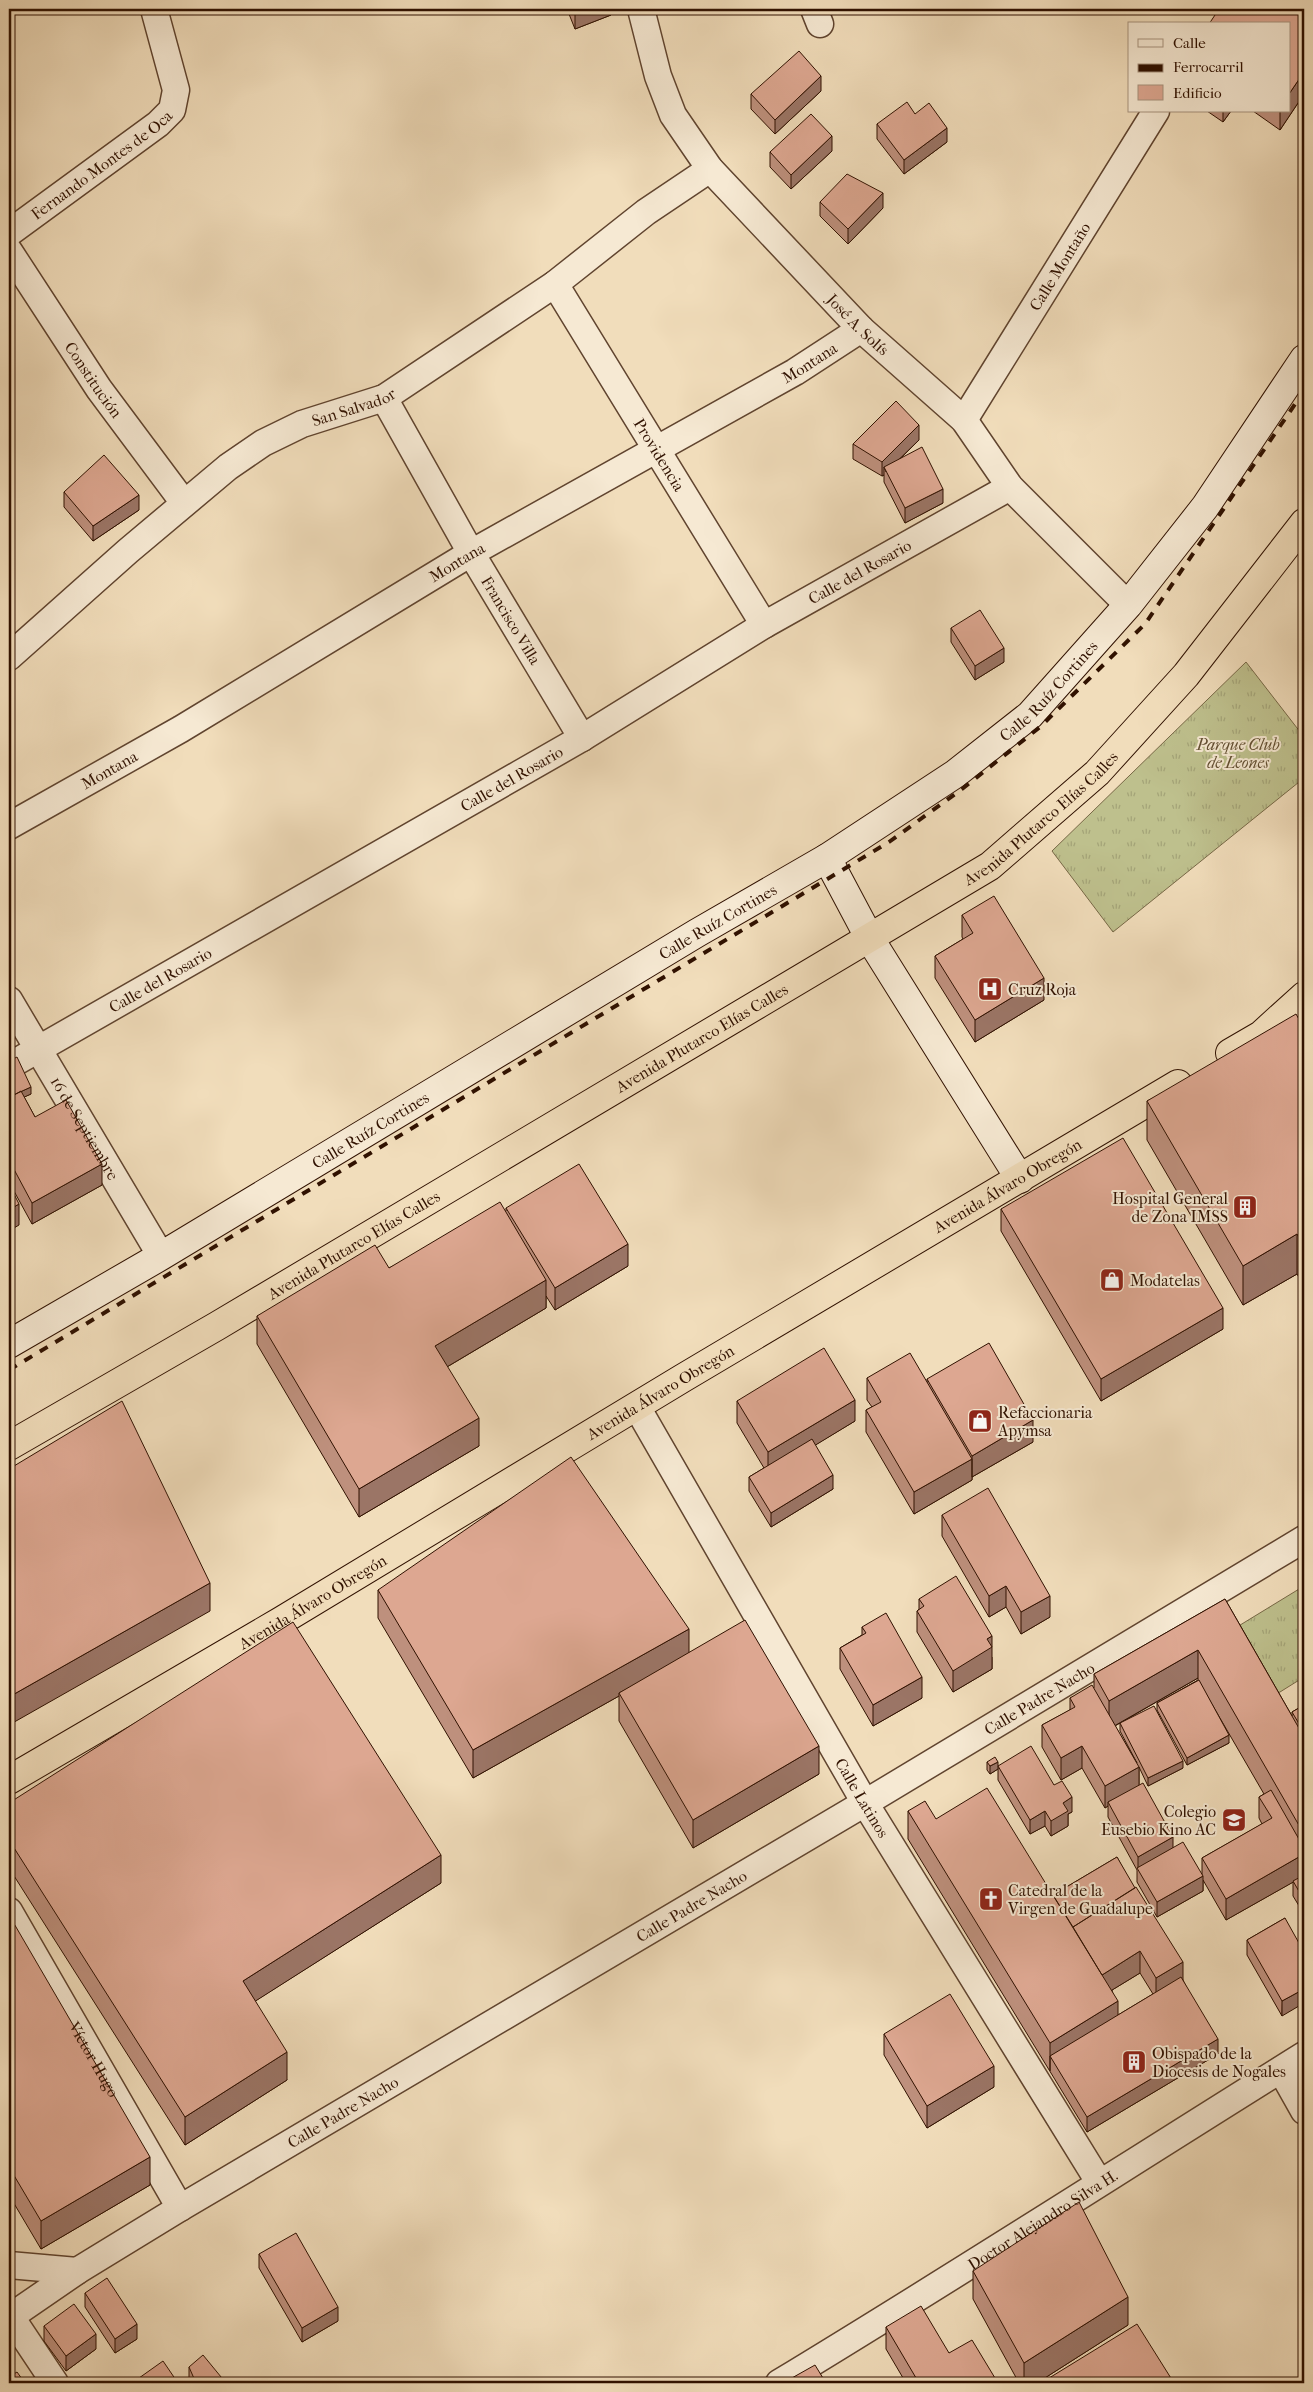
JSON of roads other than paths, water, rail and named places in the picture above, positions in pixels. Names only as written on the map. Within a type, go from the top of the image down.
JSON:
[{"type":"highway","name":"Avenida Plutarco Elías Calles","points":[[9,1446],[217,1326],[990,866],[1097,773],[1186,675],[1304,523]]},
{"type":"highway","name":"Avenida Álvaro Obregón","points":[[9,1780],[281,1621],[1207,1067],[1260,1034],[1304,996]]},
{"type":"street","name":"Fernando Montes de Oca","points":[[9,234],[158,124],[172,110],[176,90],[154,9]]},
{"type":"street","name":"José A. Solís","points":[[641,9],[658,76],[673,115],[710,169],[861,329],[964,420],[1010,487],[1128,605]]},
{"type":"street","name":"Calle Montaño","points":[[964,420],[1155,112]]},
{"type":"street","name":"San Salvador","points":[[9,657],[184,503],[228,467],[263,443],[302,424],[384,398],[555,284],[646,212],[710,169]]},
{"type":"street","name":"Constitución","points":[[9,251],[99,389],[184,503]]},
{"type":"street","name":"Providencia","points":[[555,284],[764,625]]},
{"type":"street","name":"Montana","points":[[9,826],[181,729],[248,687],[359,623],[471,553],[795,372],[861,329]]},
{"type":"street","name":"Calle Ruíz Cortines","points":[[9,1344],[161,1256],[697,933],[827,858],[954,774],[1030,715],[1128,605],[1204,507],[1304,359]]},
{"type":"street","name":"Francisco Villa","points":[[384,398],[471,553],[582,738]]},
{"type":"street","name":"Calle del Rosario","points":[[9,1066],[582,738],[764,625],[1010,487]]},
{"type":"street","points":[[827,858],[870,939],[1020,1179]]},
{"type":"street","name":"16 de Septiembre","points":[[9,1000],[161,1256]]},
{"type":"street","name":"Calle Latinos","points":[[637,1407],[865,1803],[1099,2182]]},
{"type":"street","name":"Calle Padre Nacho","points":[[10,2315],[77,2271],[180,2208],[865,1803],[1304,1539]]},
{"type":"street","name":"Víctor Hugo","points":[[9,1911],[180,2208]]},
{"type":"street","name":"Doctor Alejandro Silva H.","points":[[779,2383],[941,2285],[1099,2182],[1304,2055]]},
{"type":"street","points":[[1281,2070],[1304,2111]]},
{"type":"street","points":[[9,2265],[77,2271]]},
{"type":"street","points":[[10,2315],[55,2383]]},
{"type":"railway","points":[[9,1370],[889,842],[962,789],[1040,727],[1145,624],[1304,391]]},
{"type":"place","name":"Cruz Roja","points":[[990,989]]},
{"type":"place","name":"Hospital General de Zona IMSS","points":[[1245,1207]]},
{"type":"place","name":"Modatelas","points":[[1112,1280]]},
{"type":"place","name":"Refaccionaria Apymsa","points":[[980,1421]]},
{"type":"place","name":"Colegio Eusebio Kino AC","points":[[1234,1820]]},
{"type":"place","name":"Catedral de la Virgen de Guadalupe","points":[[991,1899]]},
{"type":"place","name":"Obispado de la Diocesis de Nogales","points":[[1134,2062]]},
{"type":"park label","name":"Parque Club de Leones","points":[[1238,753]]}]
